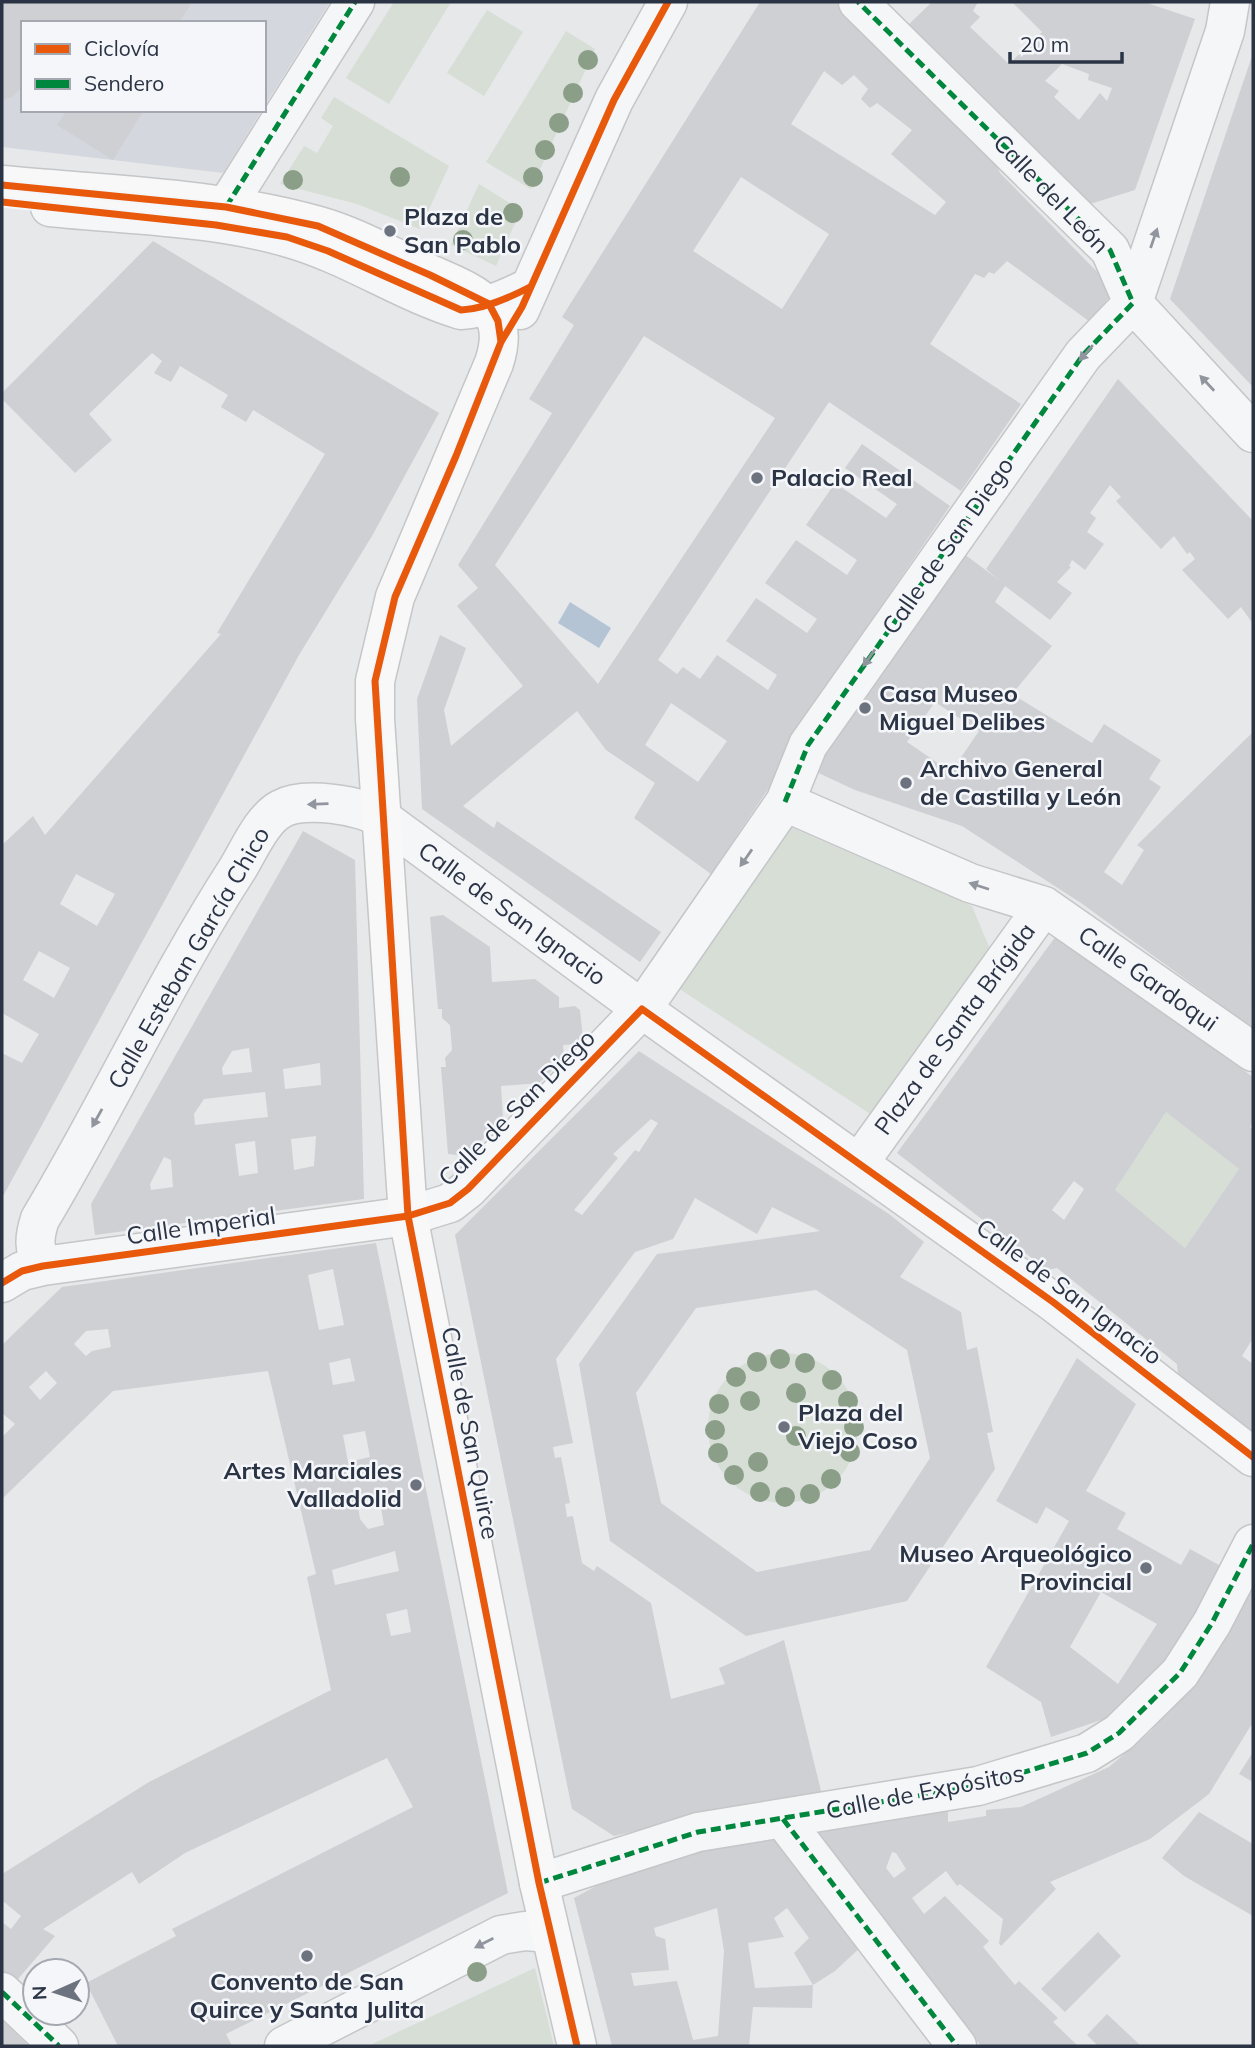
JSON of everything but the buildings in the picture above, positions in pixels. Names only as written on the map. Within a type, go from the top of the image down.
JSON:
[{"type":"main road","points":[[2,185],[198,210],[338,232],[489,304],[498,321],[501,342],[466,432],[395,597],[383,638],[375,681],[383,819]]},
{"type":"main road","name":"Calle de San Quirce","points":[[383,819],[408,1216],[539,1884],[577,2046]]},
{"type":"street","points":[[198,210],[355,2]]},
{"type":"street","points":[[501,342],[513,325],[614,100],[668,2]]},
{"type":"street","name":"Calle del León","points":[[858,2],[1110,250],[1133,303],[1253,433]]},
{"type":"street","points":[[1133,303],[1225,31],[1230,2]]},
{"type":"street","points":[[1239,2],[1253,9]]},
{"type":"street","points":[[2,202],[198,210],[328,251],[461,310],[489,304],[530,286]]},
{"type":"street","name":"Calle de San Diego","points":[[785,802],[808,745],[1083,355],[1133,303]]},
{"type":"street","points":[[785,802],[642,1009],[859,1163]]},
{"type":"street","name":"Plaza de Santa Brígida","points":[[785,802],[970,883],[1044,906],[859,1163]]},
{"type":"street","name":"Calle Esteban García Chico","points":[[43,1266],[36,1254],[34,1236],[40,1219],[214,906],[269,819],[282,808],[337,804],[367,809],[383,819]]},
{"type":"street","name":"Calle de San Ignacio","points":[[383,819],[642,1009]]},
{"type":"street","name":"Calle Gardoqui","points":[[1044,906],[1253,1052]]},
{"type":"street","name":"Calle de San Diego","points":[[408,1216],[450,1203],[468,1189],[642,1009]]},
{"type":"street","name":"Calle de San Ignacio","points":[[859,1163],[1053,1302],[1253,1457]]},
{"type":"street","name":"Calle Imperial","points":[[2,1283],[22,1271],[43,1266],[408,1216]]},
{"type":"street","name":"Calle de Expósitos","points":[[539,1884],[698,1832],[978,1786],[1087,1753],[1119,1733],[1180,1673],[1212,1623],[1253,1544]]},
{"type":"street","points":[[783,1819],[957,2046]]},
{"type":"street","points":[[284,2046],[501,1935],[525,1931],[550,1933]]},
{"type":"street","points":[[2,1992],[59,2046]]},
{"type":"shaded area","points":[[2,2],[330,2],[266,104],[266,21],[21,21],[21,112],[261,112],[223,173],[2,147]]},
{"type":"shaded area","points":[[394,2],[451,2],[389,104],[346,78]]},
{"type":"shaded area","points":[[487,10],[523,32],[484,96],[447,73]]},
{"type":"shaded area","points":[[566,31],[595,49],[531,189],[486,162]]},
{"type":"shaded area","points":[[334,97],[449,166],[420,229],[357,204],[280,184],[304,146],[317,153],[333,126],[321,118]]},
{"type":"shaded area","points":[[479,184],[521,210],[496,266],[451,245]]},
{"type":"shaded area","points":[[790,827],[972,906],[990,949],[872,1115],[678,988]]},
{"type":"shaded area","points":[[1166,1112],[1239,1169],[1185,1248],[1115,1190]]},
{"type":"shaded area","points":[[783,1353],[812,1358],[836,1375],[853,1399],[858,1428],[853,1457],[836,1481],[812,1498],[783,1503],[754,1498],[730,1481],[713,1457],[708,1428],[713,1399],[730,1375],[754,1358]]},
{"type":"shaded area","points":[[535,1968],[554,2046],[368,2046]]},
{"type":"water","points":[[570,602],[611,628],[599,648],[558,623]]},
{"type":"marked path","points":[[226,207],[355,2]]},
{"type":"marked path","points":[[785,802],[808,745],[1083,355],[1133,303],[1110,250],[858,2]]},
{"type":"marked path","points":[[539,1883],[698,1832],[978,1786],[1087,1753],[1119,1733],[1180,1673],[1212,1623],[1253,1544]]},
{"type":"marked path","points":[[783,1819],[957,2046]]},
{"type":"marked path","points":[[2,1992],[59,2046]]},
{"type":"cycle path","points":[[577,2046],[539,1883],[408,1216],[375,681],[395,597],[456,456],[501,342],[522,307],[614,100],[668,2]]},
{"type":"cycle path","points":[[2,185],[226,207],[318,226],[489,304],[498,321],[501,342]]},
{"type":"cycle path","points":[[2,202],[216,225],[287,237],[328,251],[461,310],[488,305],[530,287]]},
{"type":"cycle path","points":[[2,1283],[22,1271],[43,1266],[408,1216],[450,1203],[468,1189],[642,1009],[1053,1302],[1253,1457]]},
{"type":"place","name":"Plaza de San Pablo","points":[[390,231]]},
{"type":"place","name":"Palacio Real","points":[[757,478]]},
{"type":"place","name":"Casa Museo Miguel Delibes","points":[[865,708]]},
{"type":"place","name":"Archivo General de Castilla y León","points":[[906,783]]},
{"type":"place","name":"Plaza del Viejo Coso","points":[[784,1427]]},
{"type":"place","name":"Artes Marciales Valladolid","points":[[416,1485]]},
{"type":"place","name":"Museo Arqueológico Provincial","points":[[1146,1568]]},
{"type":"place","name":"Convento de San Quirce y Santa Julita","points":[[307,1956]]}]
